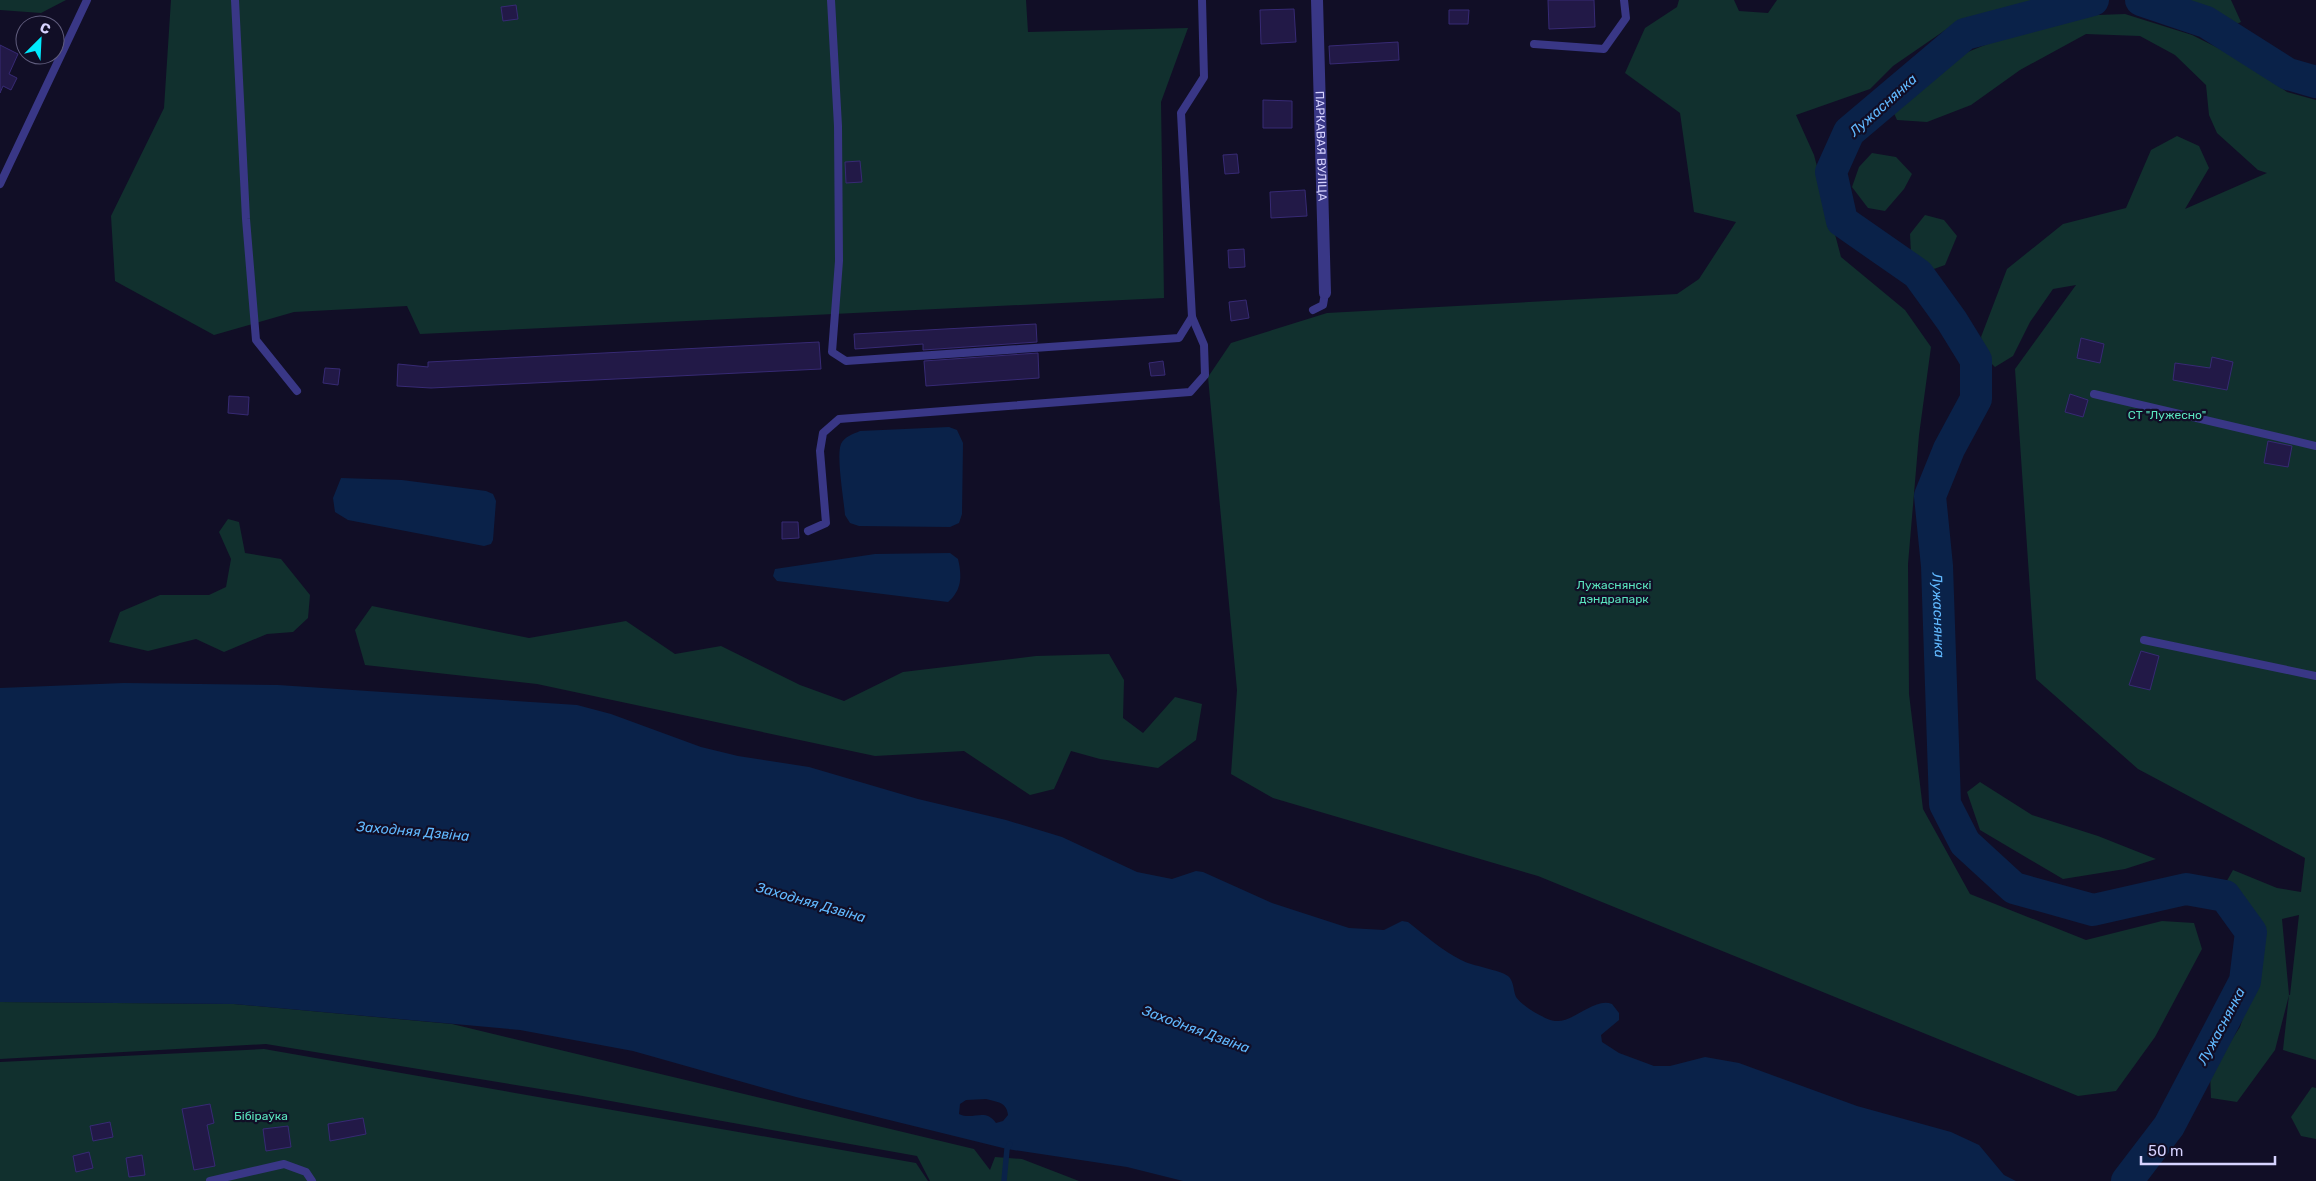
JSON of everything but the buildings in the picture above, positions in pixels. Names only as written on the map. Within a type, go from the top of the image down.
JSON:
[{"type":"street","name":"ПАРКАВАЯ ВУЛІЦА","points":[[1317,0],[1325,293]]},
{"type":"lane","points":[[0,184],[87,0]]},
{"type":"lane","points":[[235,0],[246,219],[256,340],[297,391]]},
{"type":"lane","points":[[831,0],[838,145],[839,262],[832,352],[846,361],[1179,338],[1192,317]]},
{"type":"lane","points":[[808,531],[826,523],[820,451],[823,433],[839,419],[1190,392],[1205,375],[1204,345],[1192,317],[1181,113],[1204,77],[1202,0]]},
{"type":"lane","points":[[1534,44],[1604,49],[1626,18],[1624,0]]},
{"type":"lane","points":[[1313,310],[1323,304],[1325,293]]},
{"type":"lane","points":[[2094,394],[2316,446]]},
{"type":"lane","points":[[2144,640],[2316,676]]},
{"type":"lane","points":[[210,1181],[284,1164],[306,1172],[312,1181]]},
{"type":"green space","points":[[0,0],[66,0],[41,13],[0,10]]},
{"type":"green space","points":[[171,0],[1026,0],[1028,32],[1188,28],[1161,102],[1164,298],[420,334],[407,306],[294,312],[214,335],[115,281],[111,216],[164,108]]},
{"type":"green space","name":"Лужаснянскі дэндрапарк","points":[[1679,0],[1734,0],[1739,11],[1768,13],[1777,0],[2038,0],[1954,24],[1893,66],[1870,89],[1796,115],[1814,155],[1841,257],[1905,310],[1931,347],[1919,435],[1908,564],[1909,694],[1923,809],[1970,894],[2086,940],[2162,921],[2194,923],[2202,949],[2155,1037],[2116,1091],[2078,1096],[1538,876],[1273,798],[1231,774],[1237,690],[1208,377],[1231,343],[1327,313],[1677,294],[1699,279],[1736,222],[1694,212],[1680,113],[1625,73],[1645,28],[1677,7]]},
{"type":"green space","points":[[2172,0],[2231,0],[2241,22],[2230,27]]},
{"type":"green space","name":"СТ \"Лужесно\"","points":[[2125,14],[2192,35],[2246,62],[2287,92],[2316,100],[2316,1060],[2283,1050],[2289,995],[2275,1050],[2237,1102],[2211,1098],[2210,1073],[2240,1027],[2260,966],[2258,928],[2224,886],[2233,870],[2277,888],[2301,892],[2305,858],[2138,769],[2036,679],[2015,369],[2076,285],[2053,289],[2030,322],[2013,356],[1995,367],[1985,357],[1981,337],[2007,269],[2063,224],[2126,208],[2151,150],[2177,136],[2199,146],[2209,168],[2185,209],[2267,173],[2258,170],[2217,133],[2209,115],[2206,85],[2175,55],[2140,36],[2086,34],[2020,70],[1971,105],[1927,122],[1897,120],[1893,111],[1948,60],[2022,30],[2071,16]],"holes":[[[2299,915],[2290,995],[2289,995],[2282,919]]]},
{"type":"green space","points":[[1872,153],[1896,157],[1912,174],[1904,189],[1885,211],[1868,208],[1852,187],[1859,167]]},
{"type":"green space","points":[[1925,215],[1944,220],[1957,236],[1945,265],[1931,270],[1911,253],[1910,234]]},
{"type":"green space","points":[[228,519],[239,522],[245,553],[281,559],[310,595],[308,618],[293,632],[267,634],[224,652],[196,639],[148,651],[109,642],[120,612],[160,595],[209,595],[226,587],[231,559],[219,532]]},
{"type":"green space","points":[[372,606],[529,638],[626,621],[675,654],[721,646],[800,685],[844,701],[903,672],[1036,656],[1109,654],[1124,680],[1123,718],[1143,733],[1175,697],[1202,704],[1196,740],[1158,768],[1100,759],[1071,751],[1054,789],[1030,795],[964,751],[875,756],[537,684],[365,665],[355,630]]},
{"type":"green space","points":[[1980,782],[2032,815],[2098,836],[2156,859],[2125,869],[2063,879],[1980,830],[1967,792]]},
{"type":"green space","points":[[0,1002],[234,1004],[452,1024],[974,1149],[990,1170],[995,1157],[1022,1159],[1079,1181],[930,1181],[917,1156],[577,1095],[266,1044],[0,1059]]},
{"type":"green space","name":"Бібіраўка","points":[[264,1049],[916,1163],[928,1181],[0,1181],[0,1062]]},
{"type":"green space","points":[[2312,1087],[2316,1088],[2316,1139],[2301,1136],[2291,1117]]},
{"type":"water","points":[[949,427],[957,430],[963,443],[962,514],[959,523],[950,527],[859,526],[850,523],[845,515],[840,468],[840,450],[844,439],[860,431]]},
{"type":"water","points":[[341,478],[402,480],[486,491],[493,494],[496,501],[493,540],[491,544],[484,546],[348,520],[335,512],[333,498]]},
{"type":"water","points":[[950,553],[958,559],[960,582],[956,593],[948,602],[777,581],[773,576],[775,569],[875,554]]},
{"type":"water","name":"Заходняя Дзвіна","points":[[124,683],[278,685],[577,705],[611,714],[701,747],[738,756],[809,767],[918,799],[1006,820],[1062,837],[1137,872],[1172,879],[1196,871],[1203,872],[1272,903],[1349,928],[1384,930],[1402,921],[1408,922],[1454,956],[1508,976],[1516,997],[1528,1008],[1545,1018],[1562,1021],[1598,1004],[1612,1004],[1619,1013],[1619,1020],[1601,1035],[1602,1042],[1619,1053],[1654,1066],[1670,1066],[1705,1057],[1739,1063],[1857,1106],[1951,1132],[1979,1145],[2004,1175],[2016,1181],[1183,1181],[1127,1167],[1007,1149],[796,1097],[633,1051],[520,1030],[234,1004],[0,1002],[0,688]],"holes":[[[986,1099],[1001,1103],[1006,1107],[1008,1115],[1003,1121],[996,1123],[988,1116],[964,1116],[959,1114],[960,1104],[966,1100]]]},
{"type":"waterway","name":"Лужаснянка","points":[[2093,0],[1965,34],[1849,132],[1831,172],[1842,221],[1918,274],[1952,321],[1976,360],[1976,399],[1949,449],[1930,496],[1937,566],[1945,804],[1965,843],[2014,888],[2093,910],[2186,889],[2225,896],[2251,932],[2245,981],[2169,1126],[2127,1181]]},
{"type":"waterway","name":"Лужаснянка","points":[[2141,0],[2206,22],[2288,74],[2316,82]]},
{"type":"waterway","points":[[1004,1181],[1007,1149],[1010,1144]]}]
